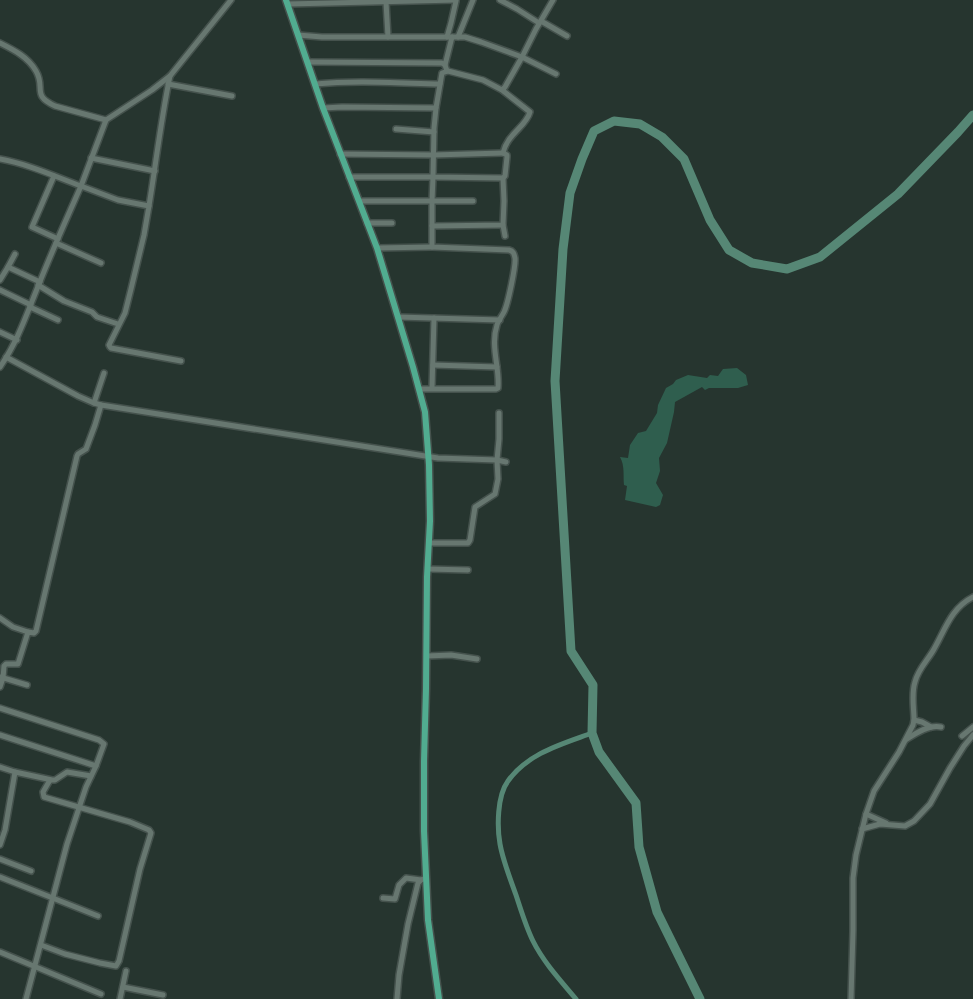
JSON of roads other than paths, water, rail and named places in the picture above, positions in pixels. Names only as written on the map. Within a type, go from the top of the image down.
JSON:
[{"type":"main road","points":[[287,2],[323,108],[377,248],[426,418],[430,521],[423,879],[440,999]]},
{"type":"street","points":[[0,366],[16,340],[31,306],[106,120],[170,76],[231,0]]},
{"type":"street","points":[[287,2],[456,0],[452,37],[445,65],[446,72]]},
{"type":"street","points":[[452,37],[473,0]]},
{"type":"street","points":[[500,0],[567,36]]},
{"type":"street","points":[[502,90],[553,0]]},
{"type":"street","points":[[385,1],[388,37]]},
{"type":"street","points":[[298,35],[322,37],[465,38],[522,57],[556,74]]},
{"type":"street","points":[[0,43],[24,56],[32,65],[38,73],[41,97],[48,103],[106,120]]},
{"type":"street","points":[[308,62],[442,63],[445,65]]},
{"type":"street","points":[[432,247],[434,132],[441,74],[446,72],[483,80],[502,90],[530,112],[529,116],[507,142],[503,153]]},
{"type":"street","points":[[170,76],[164,102],[155,172],[144,235],[125,313],[109,345],[110,348],[181,361]]},
{"type":"street","points":[[315,84],[372,82],[440,84]]},
{"type":"street","points":[[168,84],[232,96]]},
{"type":"street","points":[[323,108],[436,108]]},
{"type":"street","points":[[396,129],[434,132]]},
{"type":"street","points":[[340,154],[433,155],[503,153],[507,157],[505,176],[503,178],[503,224],[505,236]]},
{"type":"street","points":[[91,158],[155,172]]},
{"type":"street","points":[[0,159],[16,162],[118,200],[149,206]]},
{"type":"street","points":[[54,176],[32,227],[100,263]]},
{"type":"street","points":[[349,177],[503,178]]},
{"type":"street","points":[[359,201],[473,201]]},
{"type":"street","points":[[367,223],[392,223]]},
{"type":"street","points":[[432,226],[503,224]]},
{"type":"street","points":[[377,248],[432,247],[509,250],[512,251],[516,261],[505,310],[497,324],[494,344],[498,386],[496,389],[419,389]]},
{"type":"street","points":[[0,280],[15,254]]},
{"type":"street","points":[[8,267],[39,284],[64,301],[92,312],[97,317],[118,324]]},
{"type":"street","points":[[0,290],[58,320]]},
{"type":"street","points":[[398,317],[500,320]]},
{"type":"street","points":[[432,388],[434,318]]},
{"type":"street","points":[[0,332],[16,340]]},
{"type":"street","points":[[6,357],[54,384],[101,405],[428,456],[506,462]]},
{"type":"street","points":[[433,365],[496,367]]},
{"type":"street","points":[[94,403],[104,373]]},
{"type":"street","points":[[0,618],[28,634],[36,631],[77,456],[86,450],[96,425],[101,405]]},
{"type":"street","points":[[429,543],[466,544],[469,542],[475,507],[496,494],[499,413]]},
{"type":"street","points":[[428,569],[468,570]]},
{"type":"street","points":[[851,999],[853,878],[856,855],[866,814],[874,791],[913,725],[914,683],[917,675],[949,619],[962,604],[973,598]]},
{"type":"street","points":[[0,687],[5,665],[18,664],[28,634]]},
{"type":"street","points":[[427,656],[451,656],[477,660]]},
{"type":"street","points":[[2,677],[27,685]]},
{"type":"street","points":[[0,708],[100,740],[104,744],[67,844],[26,999]]},
{"type":"street","points":[[914,720],[931,727]]},
{"type":"street","points":[[905,741],[931,727],[941,727]]},
{"type":"street","points":[[962,736],[973,727]]},
{"type":"street","points":[[0,735],[96,766]]},
{"type":"street","points":[[862,829],[888,824],[906,826],[914,820],[930,804],[954,762],[973,735]]},
{"type":"street","points":[[0,767],[50,780],[55,780],[67,772],[91,776]]},
{"type":"street","points":[[0,845],[5,830],[15,772]]},
{"type":"street","points":[[41,945],[65,954],[116,966],[119,961],[140,869],[151,833],[149,830],[130,822],[44,797],[43,792],[50,780]]},
{"type":"street","points":[[866,814],[888,824]]},
{"type":"street","points":[[0,859],[32,871]]},
{"type":"street","points":[[0,878],[98,916]]},
{"type":"street","points":[[383,898],[395,899],[401,882],[406,878],[423,879]]},
{"type":"street","points":[[397,999],[399,974],[408,924],[418,883],[423,879]]},
{"type":"street","points":[[0,952],[101,994]]},
{"type":"street","points":[[120,999],[126,971]]},
{"type":"street","points":[[123,987],[163,995]]},
{"type":"waterway","points":[[700,999],[657,912],[639,847],[636,803],[599,752],[592,733],[593,685],[571,651],[555,381],[563,249],[570,193],[594,131],[614,121],[640,124],[662,137],[684,159],[710,220],[729,250],[752,263],[787,269],[820,257],[898,194],[973,115]]},
{"type":"waterway","points":[[576,999],[542,957],[528,930],[501,850],[498,829],[499,812],[504,787],[516,771],[525,763],[546,751],[592,733]]}]
